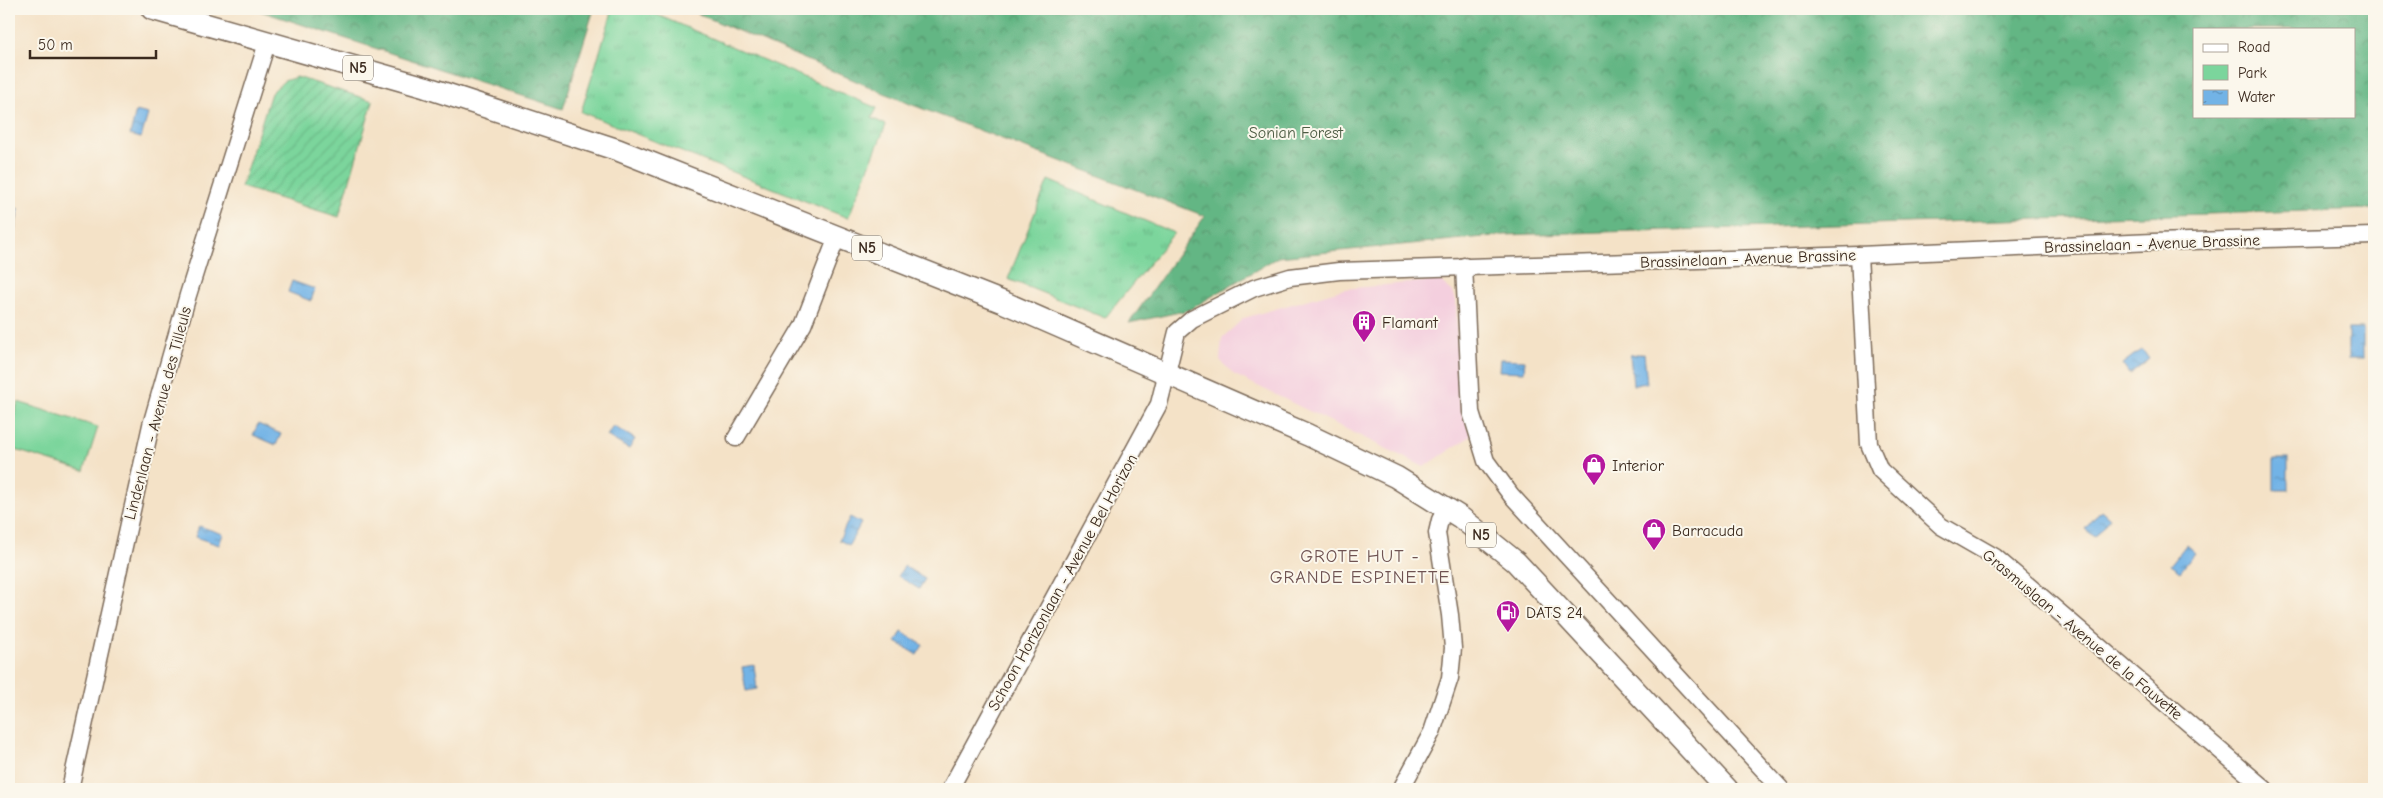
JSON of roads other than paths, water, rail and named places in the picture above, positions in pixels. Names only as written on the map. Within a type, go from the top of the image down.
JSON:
[{"type":"main road","name":"N5","points":[[152,9],[267,43],[425,86],[564,131],[1005,303],[1308,435],[1396,477],[1446,508],[1516,562],[1728,789]]},
{"type":"street","name":"Lindenlaan - Avenue des Tilleuls","points":[[70,789],[151,425],[267,43]]},
{"type":"street","name":"Brassinelaan - Avenue Brassine","points":[[1167,373],[1177,332],[1192,318],[1254,288],[1290,278],[1339,271],[1859,255],[2374,236]]},
{"type":"street","points":[[736,438],[803,325],[837,237]]},
{"type":"street","name":"Grasmuslaan - Avenue de la Fauvette","points":[[1859,255],[1868,444],[1880,470],[1941,526],[1996,557],[2265,789]]},
{"type":"street","points":[[1464,266],[1471,412],[1486,461],[1517,503],[1781,789]]},
{"type":"street","name":"Schoon Horizonlaan - Avenue Bel Horizon","points":[[950,789],[1159,404],[1167,373]]},
{"type":"street","points":[[1401,789],[1432,732],[1450,678],[1453,648],[1450,615],[1437,533],[1440,520],[1446,508]]},
{"type":"water","points":[[136,111],[148,114],[141,138],[130,135]]},
{"type":"water","points":[[9,206],[19,209],[14,233],[9,232]]},
{"type":"water","points":[[292,281],[315,289],[311,301],[288,292]]},
{"type":"water","points":[[2348,329],[2363,329],[2363,359],[2348,359]]},
{"type":"water","points":[[2142,349],[2149,359],[2129,374],[2122,364]]},
{"type":"water","points":[[1644,353],[1647,383],[1633,385],[1630,355]]},
{"type":"water","points":[[1500,359],[1525,360],[1524,372],[1499,371]]},
{"type":"water","points":[[258,424],[281,434],[276,445],[253,435]]},
{"type":"water","points":[[613,426],[635,439],[629,449],[607,436]]},
{"type":"water","points":[[2274,459],[2288,459],[2288,490],[2274,490]]},
{"type":"water","points":[[2101,510],[2110,518],[2095,537],[2085,529]]},
{"type":"water","points":[[850,517],[861,523],[849,545],[839,540]]},
{"type":"water","points":[[199,526],[223,534],[219,545],[195,537]]},
{"type":"water","points":[[2186,545],[2195,553],[2180,572],[2170,565]]},
{"type":"water","points":[[904,566],[925,579],[919,589],[898,576]]},
{"type":"water","points":[[902,632],[923,645],[917,655],[896,642]]},
{"type":"water","points":[[754,665],[757,689],[746,691],[742,667]]},
{"type":"place","name":"Flamant","points":[[1364,343]]},
{"type":"place","name":"Interior","points":[[1594,486]]},
{"type":"place","name":"Barracuda","points":[[1654,551]]},
{"type":"place","name":"DATS 24","points":[[1508,633]]},
{"type":"district","name":"GROTE HUT - GRANDE ESPINETTE","points":[[1360,566]]},
{"type":"park label","name":"Sonian Forest","points":[[1296,132]]}]
